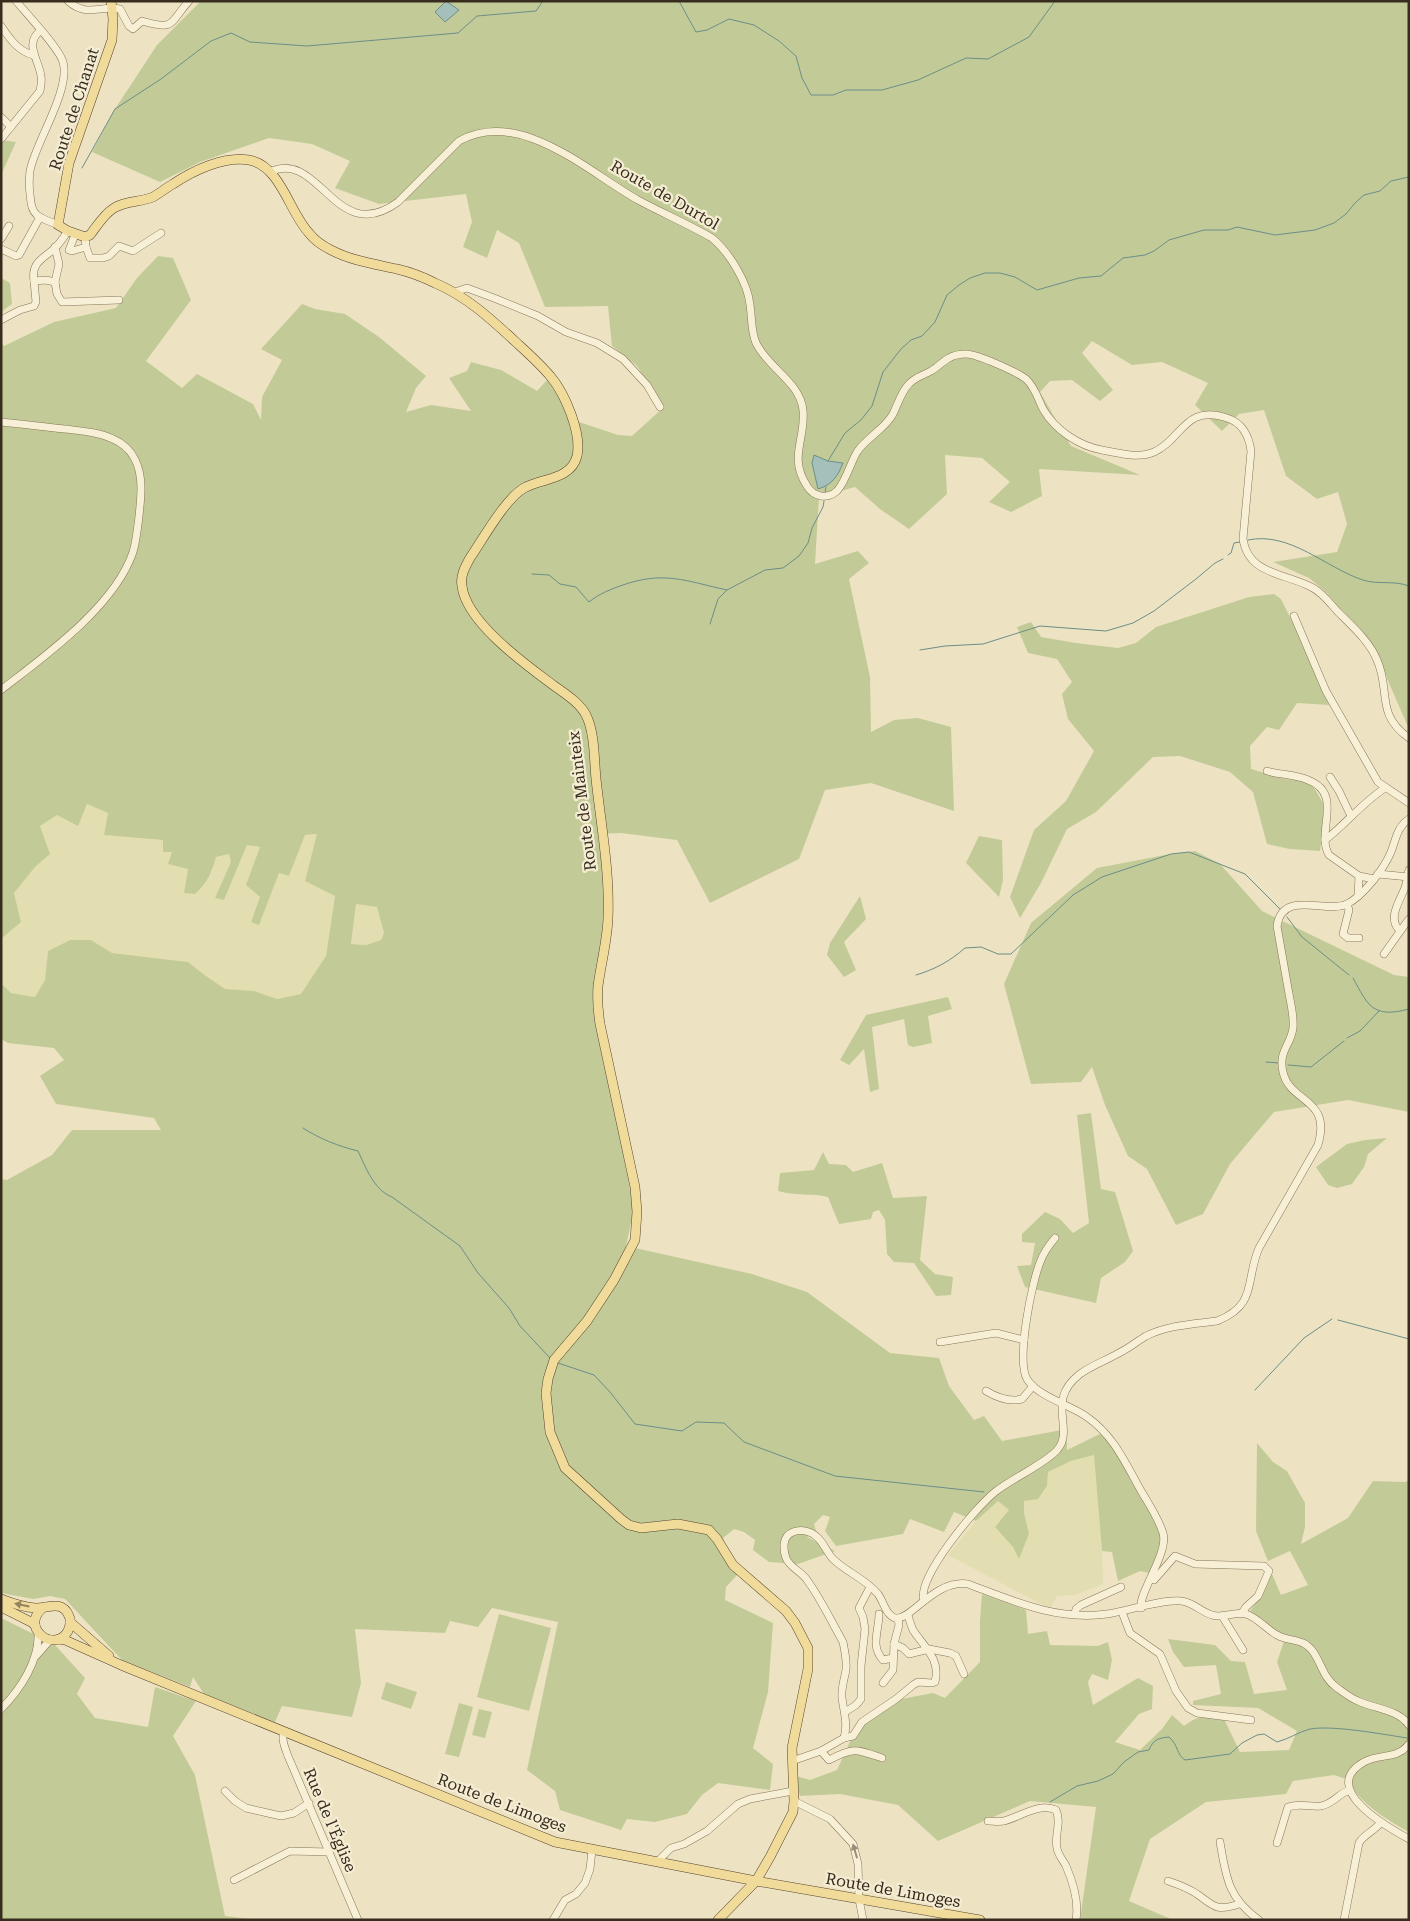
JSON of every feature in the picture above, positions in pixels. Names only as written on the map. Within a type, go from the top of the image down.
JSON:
[{"type":"main road","name":"Route de Chanat","points":[[58,225],[69,163],[112,40],[112,4]]},
{"type":"main road","points":[[58,225],[72,233],[85,237],[90,235],[113,208],[154,196],[185,177],[207,167],[227,161],[247,160],[257,162],[270,172]]},
{"type":"main road","name":"Route de Mainteix","points":[[270,172],[303,226],[317,242],[351,258],[413,274],[455,292],[468,300],[552,378],[570,413],[576,431],[577,450],[568,471],[556,478],[532,484],[517,493],[464,567],[461,585],[466,601],[474,613],[508,651],[579,706],[589,723],[608,888],[608,920],[598,987],[598,1004],[600,1024],[635,1187],[637,1212],[635,1240],[614,1280],[550,1368],[546,1393],[550,1432],[565,1468],[621,1520],[641,1528],[678,1524],[708,1530],[717,1539],[733,1565],[781,1606],[796,1622],[808,1648],[809,1658],[793,1736],[792,1761]]},
{"type":"main road","points":[[1,1599],[36,1608],[50,1604],[62,1607],[66,1611],[70,1622],[67,1632],[55,1639],[43,1638],[31,1622],[1,1607]]},
{"type":"main road","points":[[36,1629],[36,1615],[44,1606]]},
{"type":"main road","name":"Route de Limoges","points":[[70,1622],[83,1635],[121,1665]]},
{"type":"main road","name":"Route de Limoges","points":[[55,1639],[65,1640],[121,1665],[555,1842],[756,1881],[980,1920]]},
{"type":"main road","points":[[718,1920],[756,1881],[793,1812],[792,1761]]},
{"type":"street","points":[[16,1],[63,61],[64,71],[56,102],[30,172],[32,208],[40,217],[58,225]]},
{"type":"street","points":[[68,1],[79,10],[98,11],[112,4],[120,9],[129,26],[133,28],[142,21],[164,26],[173,23],[189,1]]},
{"type":"street","points":[[1,26],[19,48],[26,53],[33,54]]},
{"type":"street","points":[[1,139],[40,92],[41,73],[33,54],[32,42],[40,31]]},
{"type":"street","points":[[1,117],[11,127]]},
{"type":"street","name":"Route de Durtol","points":[[270,172],[284,168],[297,171],[314,180],[342,207],[353,212],[372,213],[390,208],[398,202],[452,147],[468,136],[487,132],[521,136],[565,154],[637,200],[712,238],[729,256],[748,295],[756,343],[771,365],[797,393],[801,402],[803,423],[798,444],[799,465],[809,489],[822,496],[829,496],[838,490],[858,450],[892,417],[909,383],[933,370],[948,358],[956,355],[976,356],[1026,379],[1033,387],[1043,409],[1054,423],[1076,440],[1099,449],[1143,455],[1160,448],[1183,425],[1193,419],[1211,415],[1231,419],[1241,426],[1245,432],[1251,452],[1243,539],[1246,554],[1254,563],[1262,568],[1308,585],[1316,590],[1354,629],[1372,650],[1377,660],[1383,681],[1385,705],[1389,717],[1399,730],[1409,738]]},
{"type":"street","points":[[1,249],[16,256],[19,255],[40,217]]},
{"type":"street","points":[[1,239],[9,226]]},
{"type":"street","points":[[72,233],[70,250],[86,247]]},
{"type":"street","points":[[1,320],[20,310],[34,306],[36,302],[33,273],[35,266],[72,233]]},
{"type":"street","points":[[85,237],[90,258],[103,258],[109,256],[119,246],[133,251],[161,234]]},
{"type":"street","points":[[55,247],[59,264],[55,282],[57,294],[62,302],[119,300]]},
{"type":"street","points":[[34,280],[55,282]]},
{"type":"street","points":[[455,292],[467,288],[538,316],[567,333],[597,342],[623,359],[647,385],[660,407]]},
{"type":"street","points":[[1,422],[91,433],[114,439],[128,449],[136,460],[141,474],[141,496],[133,552],[114,588],[81,624],[1,690]]},
{"type":"street","points":[[1294,616],[1326,691],[1378,782],[1409,803]]},
{"type":"street","points":[[1267,771],[1310,780],[1322,790],[1328,805],[1325,840],[1329,855],[1359,876],[1408,875],[1405,888],[1396,907],[1396,927],[1399,930]]},
{"type":"street","points":[[1330,777],[1351,816]]},
{"type":"street","points":[[1325,840],[1339,830],[1372,797],[1385,788]]},
{"type":"street","points":[[924,1600],[924,1586],[931,1569],[981,1506],[1006,1484],[1044,1461],[1060,1446],[1064,1438],[1061,1404],[1066,1389],[1079,1375],[1099,1362],[1126,1350],[1147,1336],[1165,1329],[1217,1321],[1231,1314],[1239,1307],[1249,1292],[1255,1257],[1263,1238],[1318,1145],[1322,1125],[1316,1110],[1288,1084],[1283,1072],[1283,1054],[1291,1036],[1293,1018],[1277,920],[1287,909],[1294,906],[1342,906],[1358,896],[1376,876],[1391,851],[1398,830],[1409,819]]},
{"type":"street","points":[[1358,896],[1359,876]]},
{"type":"street","points":[[1347,904],[1349,910],[1343,934],[1348,938],[1359,938]]},
{"type":"street","points":[[1384,954],[1399,930],[1409,919]]},
{"type":"street","points":[[1055,1238],[1040,1260],[1030,1298],[1024,1340],[1023,1370],[1027,1380],[1033,1386],[1061,1404],[1087,1417],[1112,1440],[1122,1454],[1158,1522],[1164,1540],[1151,1580],[1140,1602],[1141,1608]]},
{"type":"street","points":[[940,1342],[996,1333],[1024,1340]]},
{"type":"street","points":[[986,1391],[994,1396],[1022,1400],[1033,1386]]},
{"type":"street","points":[[844,1738],[846,1720],[842,1698],[846,1653],[843,1642],[806,1578],[786,1560],[784,1540],[790,1533],[798,1531],[808,1532],[818,1538],[833,1558],[878,1594],[887,1611],[898,1618],[908,1615],[924,1600],[945,1586],[961,1583],[1030,1608],[1049,1612],[1102,1615],[1182,1601],[1213,1616],[1242,1614],[1255,1618],[1279,1637],[1303,1643],[1313,1651],[1324,1675],[1331,1684],[1346,1695],[1359,1702],[1391,1712],[1402,1718],[1409,1725]]},
{"type":"street","points":[[1151,1580],[1154,1580],[1176,1556],[1189,1563],[1203,1565],[1264,1566],[1268,1568],[1261,1591],[1242,1614]]},
{"type":"street","points":[[845,1712],[856,1706],[861,1699],[861,1666],[865,1629],[859,1608],[870,1587]]},
{"type":"street","points":[[1074,1614],[1080,1605],[1121,1587]]},
{"type":"street","points":[[863,1617],[887,1611]]},
{"type":"street","points":[[1122,1612],[1130,1633],[1160,1654],[1176,1690],[1188,1708],[1198,1713],[1251,1720]]},
{"type":"street","points":[[878,1614],[878,1630],[875,1638],[877,1653],[883,1660],[893,1658]]},
{"type":"street","points":[[792,1761],[821,1751],[844,1738],[853,1736],[862,1722],[918,1682],[932,1684],[935,1682],[937,1668],[929,1649],[925,1647],[912,1628],[908,1615]]},
{"type":"street","points":[[1222,1616],[1243,1650]]},
{"type":"street","points":[[883,1683],[893,1670],[894,1644],[899,1624],[898,1618]]},
{"type":"street","points":[[1,1709],[13,1697],[34,1658],[38,1642],[36,1629]]},
{"type":"street","points":[[34,1658],[55,1639]]},
{"type":"street","points":[[894,1644],[903,1648],[909,1654],[929,1649],[950,1652],[956,1656],[964,1674]]},
{"type":"street","name":"Rue de l'Église","points":[[284,1731],[282,1735],[288,1756],[358,1920]]},
{"type":"street","points":[[1409,1744],[1400,1754],[1371,1759],[1356,1767],[1350,1781],[1350,1790],[1355,1801],[1381,1822],[1409,1838]]},
{"type":"street","points":[[821,1751],[829,1760],[848,1750],[856,1750],[882,1758]]},
{"type":"street","points":[[1277,1843],[1288,1807],[1297,1804],[1321,1806],[1350,1790]]},
{"type":"street","points":[[225,1791],[246,1808],[282,1816],[294,1813],[309,1803]]},
{"type":"street","points":[[657,1862],[671,1848],[684,1844],[707,1831],[738,1804],[750,1799],[793,1791]]},
{"type":"street","points":[[794,1801],[830,1819],[853,1844],[860,1882],[863,1920]]},
{"type":"street","points":[[988,1821],[1004,1821],[1022,1813],[1044,1807],[1056,1810],[1058,1825],[1056,1846],[1074,1889],[1078,1907],[1076,1920]]},
{"type":"street","points":[[1344,1920],[1359,1843],[1362,1838],[1377,1828],[1381,1822]]},
{"type":"street","points":[[1220,1842],[1227,1880],[1239,1904],[1259,1920]]},
{"type":"street","points":[[553,1920],[565,1900],[576,1894],[584,1883],[590,1869],[592,1850]]},
{"type":"street","points":[[234,1880],[290,1851],[329,1852]]},
{"type":"street","points":[[1168,1880],[1190,1890],[1214,1907],[1222,1909],[1239,1904]]},
{"type":"shaded area","points":[[87,804],[108,813],[104,835],[163,840],[188,868],[185,893],[195,894],[204,885],[212,872],[216,857],[229,854],[232,862],[215,898],[224,900],[247,845],[260,847],[247,885],[260,897],[251,922],[259,924],[279,873],[289,876],[305,835],[317,834],[335,895],[326,956],[302,994],[277,999],[254,991],[225,989],[188,962],[112,953],[91,940],[70,940],[48,951],[45,980],[35,997],[11,993],[1,983],[1,939],[21,922],[14,893],[35,867],[50,854],[40,826],[57,815]]},
{"type":"shaded area","points":[[356,904],[377,907],[384,933],[381,940],[366,945],[351,944]]},
{"type":"shaded area","points":[[1094,1455],[1103,1584],[1076,1595],[1057,1596],[1050,1609],[948,1555],[976,1521],[998,1501],[1009,1510],[995,1527],[1013,1547],[1019,1559],[1029,1534],[1024,1513],[1024,1501],[1047,1486],[1048,1472],[1071,1461]]},
{"type":"green space","points":[[201,1],[1409,1],[1409,729],[1372,644],[1327,593],[1309,578],[1273,562],[1337,552],[1347,524],[1338,492],[1317,499],[1286,476],[1264,410],[1239,414],[1222,431],[1195,405],[1208,383],[1162,362],[1132,365],[1092,341],[1082,353],[1113,390],[1100,401],[1072,380],[1050,381],[1040,392],[1071,446],[1140,475],[1039,469],[1042,496],[1011,512],[989,502],[1010,482],[982,458],[945,455],[947,494],[909,529],[880,509],[855,487],[819,497],[815,564],[858,551],[869,563],[849,579],[870,677],[871,732],[894,720],[918,718],[951,727],[954,811],[871,783],[825,790],[799,859],[710,903],[677,840],[621,833],[598,834],[604,882],[600,1037],[634,1209],[626,1246],[752,1274],[807,1292],[890,1353],[939,1358],[949,1386],[974,1420],[984,1416],[1002,1441],[1067,1429],[1067,1450],[1102,1433],[1120,1456],[1157,1523],[1162,1539],[1153,1568],[1149,1573],[1140,1571],[1118,1581],[1112,1552],[1102,1551],[1094,1455],[1071,1461],[1048,1472],[1047,1486],[1038,1499],[1024,1501],[1024,1513],[1029,1534],[1019,1559],[1013,1547],[995,1527],[1009,1510],[998,1501],[976,1521],[954,1512],[944,1532],[910,1519],[903,1534],[836,1546],[825,1531],[830,1517],[823,1515],[814,1524],[816,1531],[807,1537],[835,1551],[798,1564],[769,1562],[753,1550],[755,1540],[744,1532],[734,1529],[723,1538],[728,1554],[738,1574],[726,1587],[725,1600],[773,1623],[768,1692],[753,1748],[773,1764],[770,1790],[718,1783],[702,1795],[687,1814],[655,1822],[627,1819],[621,1830],[560,1810],[555,1791],[527,1770],[558,1622],[492,1608],[478,1627],[450,1621],[445,1633],[355,1629],[361,1683],[352,1717],[282,1706],[275,1722],[204,1694],[193,1677],[190,1687],[122,1660],[65,1599],[50,1596],[33,1599],[1,1593],[1,1179],[7,1180],[52,1155],[72,1130],[161,1130],[154,1118],[56,1104],[40,1076],[64,1060],[54,1048],[8,1043],[1,1039],[1,983],[11,993],[35,997],[45,980],[48,951],[70,940],[91,940],[112,953],[188,962],[225,989],[254,991],[277,999],[301,994],[326,956],[335,896],[305,881],[317,834],[305,835],[289,876],[279,873],[259,925],[251,922],[260,897],[246,885],[260,847],[247,845],[224,900],[215,898],[231,862],[229,854],[216,857],[213,868],[203,886],[195,894],[184,893],[188,869],[168,864],[172,852],[163,852],[163,840],[104,835],[108,813],[87,804],[78,826],[57,815],[40,826],[50,854],[35,867],[14,893],[21,922],[1,939],[1,342],[4,346],[54,322],[116,308],[137,278],[158,256],[173,258],[191,300],[146,361],[182,388],[197,374],[253,404],[261,420],[262,397],[282,360],[261,349],[302,304],[315,309],[345,314],[379,337],[426,376],[416,388],[406,412],[431,405],[471,411],[449,378],[467,371],[471,362],[501,370],[537,391],[547,380],[579,422],[618,435],[632,436],[664,407],[637,366],[612,346],[608,306],[545,307],[519,243],[497,230],[487,258],[463,247],[472,222],[466,194],[379,204],[335,188],[350,161],[312,144],[269,138],[200,162],[160,182],[92,152],[113,112],[157,45]],"holes":[[[356,904],[377,907],[384,933],[381,940],[366,945],[351,944]]]},
{"type":"green space","points":[[1,140],[16,142],[1,175]]},
{"type":"green space","points":[[1,278],[10,283],[12,304],[1,312]]},
{"type":"green space","points":[[1274,594],[1281,599],[1313,664],[1329,705],[1297,703],[1279,730],[1267,727],[1250,746],[1251,769],[1285,779],[1310,781],[1326,808],[1320,851],[1290,849],[1267,844],[1253,792],[1230,772],[1180,756],[1153,757],[1096,812],[1067,829],[1041,883],[1020,918],[1010,897],[1034,830],[1066,801],[1094,751],[1068,719],[1062,694],[1072,682],[1057,659],[1028,653],[1017,627],[1031,622],[1041,637],[1118,648],[1136,643],[1156,627],[1249,597]]},
{"type":"green space","points":[[979,836],[1002,840],[1003,880],[999,897],[966,863]]},
{"type":"green space","points":[[1195,851],[1220,864],[1262,911],[1394,975],[1409,977],[1409,1112],[1348,1100],[1274,1112],[1230,1164],[1203,1214],[1176,1225],[1147,1169],[1128,1156],[1105,1105],[1092,1067],[1081,1082],[1031,1084],[1004,984],[1031,923],[1097,868]]},
{"type":"green space","points":[[860,896],[866,919],[844,942],[856,970],[844,977],[827,955],[830,943]]},
{"type":"green space","points":[[948,997],[952,1009],[928,1016],[932,1043],[913,1047],[908,1045],[904,1019],[872,1027],[879,1089],[870,1092],[864,1049],[849,1065],[840,1060],[866,1015]]},
{"type":"green space","points":[[1091,1113],[1101,1189],[1115,1192],[1133,1251],[1125,1262],[1101,1278],[1096,1303],[1025,1287],[1017,1266],[1031,1265],[1035,1243],[1022,1242],[1022,1234],[1045,1212],[1060,1219],[1073,1233],[1089,1223],[1077,1115]]},
{"type":"green space","points":[[1387,1138],[1368,1154],[1364,1167],[1352,1184],[1337,1188],[1328,1185],[1316,1167],[1347,1144]]},
{"type":"green space","points":[[823,1152],[829,1164],[846,1165],[853,1172],[882,1163],[893,1198],[927,1196],[920,1260],[935,1274],[953,1277],[951,1295],[936,1296],[914,1263],[894,1262],[887,1254],[885,1220],[879,1210],[873,1212],[871,1219],[839,1224],[828,1197],[778,1191],[780,1173],[814,1170]]},
{"type":"green space","points":[[1257,1443],[1273,1462],[1287,1471],[1305,1503],[1305,1527],[1301,1544],[1348,1518],[1373,1481],[1405,1482],[1409,1480],[1409,1832],[1365,1803],[1346,1779],[1334,1775],[1293,1781],[1286,1794],[1206,1802],[1150,1839],[1129,1901],[1173,1920],[1080,1920],[1096,1807],[1030,1801],[938,1841],[898,1805],[840,1794],[800,1796],[796,1776],[810,1780],[837,1770],[859,1722],[891,1701],[933,1693],[945,1698],[980,1662],[982,1594],[1026,1610],[1028,1634],[1047,1631],[1050,1645],[1098,1646],[1108,1642],[1112,1660],[1108,1680],[1092,1674],[1088,1682],[1093,1705],[1138,1678],[1153,1686],[1152,1709],[1139,1714],[1115,1742],[1140,1750],[1162,1729],[1172,1715],[1184,1726],[1194,1719],[1203,1717],[1225,1721],[1240,1752],[1289,1750],[1297,1731],[1258,1708],[1193,1705],[1193,1701],[1221,1694],[1216,1665],[1184,1667],[1173,1652],[1168,1639],[1215,1645],[1231,1661],[1245,1662],[1254,1694],[1287,1690],[1277,1662],[1284,1641],[1250,1611],[1263,1594],[1272,1574],[1281,1595],[1308,1585],[1290,1551],[1268,1561],[1256,1531]]},
{"type":"green space","points":[[499,1614],[551,1628],[529,1711],[477,1697]]},
{"type":"green space","points":[[1,1618],[54,1644],[85,1678],[77,1694],[95,1718],[148,1727],[155,1687],[196,1701],[173,1736],[195,1775],[225,1916],[256,1920],[1,1920]]},
{"type":"green space","points":[[386,1682],[417,1692],[411,1709],[381,1699]]},
{"type":"green space","points":[[459,1703],[473,1707],[459,1757],[445,1754]]},
{"type":"green space","points":[[479,1709],[492,1712],[485,1738],[472,1735]]},
{"type":"water","points":[[446,1],[459,10],[445,22],[435,12]]},
{"type":"water","points":[[814,455],[828,461],[843,463],[834,479],[818,489],[812,463]]},
{"type":"waterway","points":[[82,168],[115,109],[161,79],[211,41],[231,33],[250,42],[307,46],[458,33],[477,16],[536,11],[543,1]]},
{"type":"waterway","points":[[679,1],[696,32],[707,30],[729,19],[754,25],[779,41],[796,56],[802,78],[811,95],[833,95],[846,90],[882,90],[918,80],[966,58],[988,59],[1029,37],[1055,1]]},
{"type":"waterway","points":[[828,461],[845,433],[861,420],[872,406],[883,372],[901,349],[911,340],[922,336],[935,322],[947,295],[970,278],[985,273],[1000,273],[1015,277],[1037,290],[1079,278],[1101,276],[1123,258],[1145,255],[1169,240],[1204,230],[1228,230],[1237,227],[1275,235],[1315,230],[1334,223],[1346,214],[1364,195],[1380,191],[1391,181],[1409,177]]},
{"type":"waterway","points":[[825,493],[826,487]]},
{"type":"waterway","points":[[532,574],[549,575],[560,584],[576,587],[589,602],[600,594],[636,581],[649,579],[674,579],[727,590],[765,570],[783,568],[799,556],[808,543],[812,528],[823,507],[824,501]]},
{"type":"waterway","points":[[1248,540],[1278,541],[1307,552],[1363,580],[1398,583],[1409,586]]},
{"type":"waterway","points":[[1228,555],[1231,553],[1234,543],[1240,542]]},
{"type":"waterway","points":[[920,650],[945,646],[983,644],[1040,626],[1106,631],[1133,623],[1154,611],[1215,563],[1223,559]]},
{"type":"waterway","points":[[710,624],[718,599],[727,590]]},
{"type":"waterway","points":[[916,975],[942,964],[965,948],[981,947],[998,954],[1011,954],[1073,895],[1102,877],[1171,854],[1189,852],[1245,874],[1281,910]]},
{"type":"waterway","points":[[1287,917],[1302,937],[1349,975]]},
{"type":"waterway","points":[[1353,978],[1363,996],[1379,1011],[1397,1012],[1409,1009]]},
{"type":"waterway","points":[[1347,1038],[1360,1031],[1379,1011]]},
{"type":"waterway","points":[[1288,1065],[1311,1067],[1344,1041]]},
{"type":"waterway","points":[[1266,1062],[1279,1063]]},
{"type":"waterway","points":[[303,1128],[329,1142],[358,1151],[371,1178],[380,1189],[460,1246],[478,1273],[509,1308],[520,1326],[550,1358]]},
{"type":"waterway","points":[[1255,1390],[1304,1338],[1332,1319]]},
{"type":"waterway","points":[[1338,1320],[1409,1339]]},
{"type":"waterway","points":[[558,1363],[594,1375],[635,1424],[682,1431],[696,1422],[724,1423],[744,1442],[835,1476],[984,1492]]},
{"type":"waterway","points":[[1050,1802],[1077,1786],[1098,1781],[1113,1774],[1124,1762],[1138,1752],[1149,1750],[1154,1742],[1165,1737],[1169,1737],[1172,1740],[1185,1760],[1230,1754],[1242,1743],[1257,1735],[1264,1734],[1277,1742],[1310,1729],[1320,1728],[1371,1732],[1407,1738]]}]
